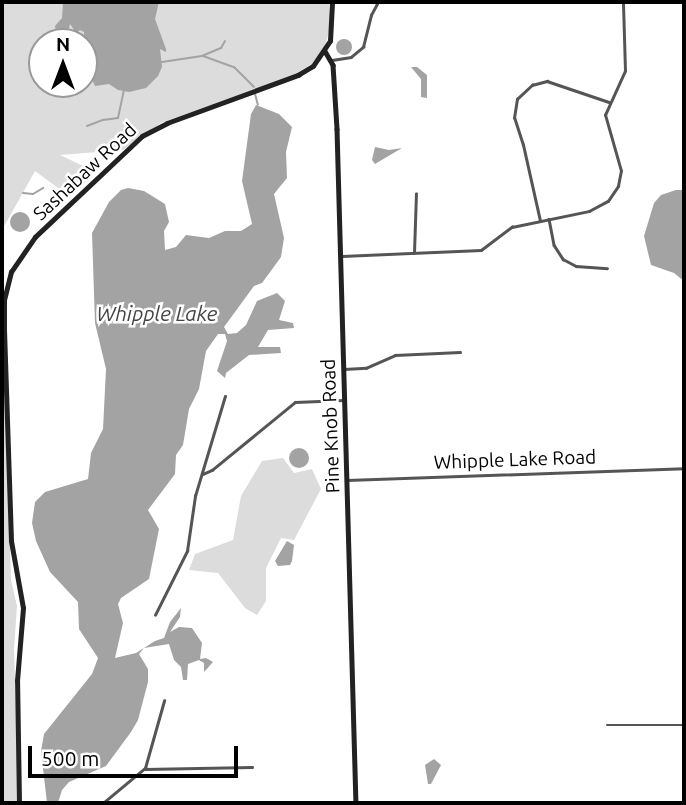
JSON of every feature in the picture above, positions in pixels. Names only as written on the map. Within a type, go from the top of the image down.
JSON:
[{"type":"main road","points":[[332,2],[331,33],[325,51],[332,60]]},
{"type":"main road","name":"Sashabaw Road","points":[[19,803],[17,681],[23,608],[10,541],[4,330],[4,299],[11,272],[32,240],[142,136],[174,120],[302,74],[325,51]]},
{"type":"main road","name":"Pine Knob Road","points":[[332,60],[356,803]]},
{"type":"street","points":[[332,60],[351,57],[363,47],[371,15],[378,2]]},
{"type":"street","points":[[340,257],[481,250],[508,228],[598,208],[615,191],[621,165],[605,122],[609,102],[625,71],[623,2]]},
{"type":"street","points":[[540,221],[523,145],[513,118],[518,99],[532,85],[547,81],[609,102]]},
{"type":"street","points":[[414,253],[416,194]]},
{"type":"street","points":[[549,219],[554,244],[562,259],[576,267],[607,268]]},
{"type":"street","points":[[344,369],[366,368],[395,355],[460,352]]},
{"type":"street","points":[[155,615],[187,551],[195,497],[225,396]]},
{"type":"street","points":[[202,474],[212,470],[295,402],[344,400]]},
{"type":"street","name":"Whipple Lake Road","points":[[347,480],[684,468]]},
{"type":"street","points":[[103,803],[145,769],[164,701]]},
{"type":"street","points":[[607,725],[684,725]]},
{"type":"street","points":[[145,769],[252,767]]},
{"type":"shaded area","points":[[2,2],[329,2],[330,27],[325,47],[313,63],[294,75],[161,123],[123,150],[60,155],[96,172],[70,197],[35,171],[2,230]]},
{"type":"shaded area","points":[[2,269],[11,580],[17,606],[14,649],[19,803],[2,803]]},
{"type":"shaded area","points":[[283,458],[294,473],[312,469],[321,489],[294,540],[281,538],[266,568],[266,601],[257,615],[245,608],[218,573],[189,570],[195,554],[233,540],[241,496],[262,461]]},
{"type":"water","points":[[63,2],[159,2],[155,19],[166,52],[160,49],[162,67],[158,76],[146,88],[129,92],[118,90],[109,84],[98,86],[98,28],[73,28],[70,24],[69,28],[55,28],[62,18]]},
{"type":"water","points":[[344,39],[352,47],[344,55],[336,47]]},
{"type":"water","points":[[411,67],[417,67],[427,75],[427,98],[421,97],[421,79]]},
{"type":"water","name":"Whipple Lake","points":[[256,105],[279,114],[292,127],[286,152],[287,178],[274,194],[284,238],[281,257],[262,283],[254,286],[224,327],[228,334],[237,333],[246,325],[257,301],[277,293],[285,301],[279,320],[293,323],[294,328],[268,330],[258,347],[280,347],[281,353],[249,355],[226,373],[225,378],[217,371],[227,341],[225,334],[218,334],[206,351],[199,389],[189,409],[183,445],[176,455],[175,474],[148,510],[159,529],[149,579],[121,598],[118,604],[123,623],[115,658],[136,653],[155,641],[164,638],[170,622],[181,608],[180,617],[170,632],[179,627],[192,628],[202,643],[200,659],[206,658],[213,662],[204,672],[204,663],[199,660],[188,664],[187,680],[183,680],[181,667],[174,660],[169,644],[144,648],[139,654],[148,669],[148,682],[138,720],[131,732],[106,766],[69,782],[62,790],[58,803],[47,803],[41,751],[44,734],[92,674],[98,658],[79,629],[78,602],[50,572],[36,541],[32,523],[35,502],[45,492],[88,479],[91,453],[103,429],[106,369],[95,323],[92,233],[109,202],[121,190],[128,188],[144,191],[165,204],[169,222],[164,231],[165,250],[176,247],[186,235],[209,238],[225,231],[241,231],[252,224],[242,181],[251,114]]},
{"type":"water","points":[[375,147],[389,150],[402,148],[375,164],[372,160]]},
{"type":"water","points":[[684,190],[684,281],[674,273],[651,265],[644,236],[654,203],[661,195]]},
{"type":"water","points":[[16,212],[24,212],[30,222],[24,232],[16,232],[10,226],[10,218]]},
{"type":"water","points":[[299,448],[306,451],[309,458],[306,465],[299,468],[292,465],[289,458],[292,451]]},
{"type":"water","points":[[287,541],[294,545],[292,561],[290,565],[278,566],[275,561]]},
{"type":"water","points":[[434,759],[441,765],[431,784],[428,784],[425,765]]},
{"type":"waterway","points":[[162,62],[202,56],[221,48],[225,41]]},
{"type":"waterway","points":[[203,56],[234,67],[254,87]]},
{"type":"waterway","points":[[87,126],[118,118],[124,90]]},
{"type":"waterway","points":[[255,94],[258,105]]},
{"type":"waterway","points":[[23,193],[33,194],[43,188]]}]
